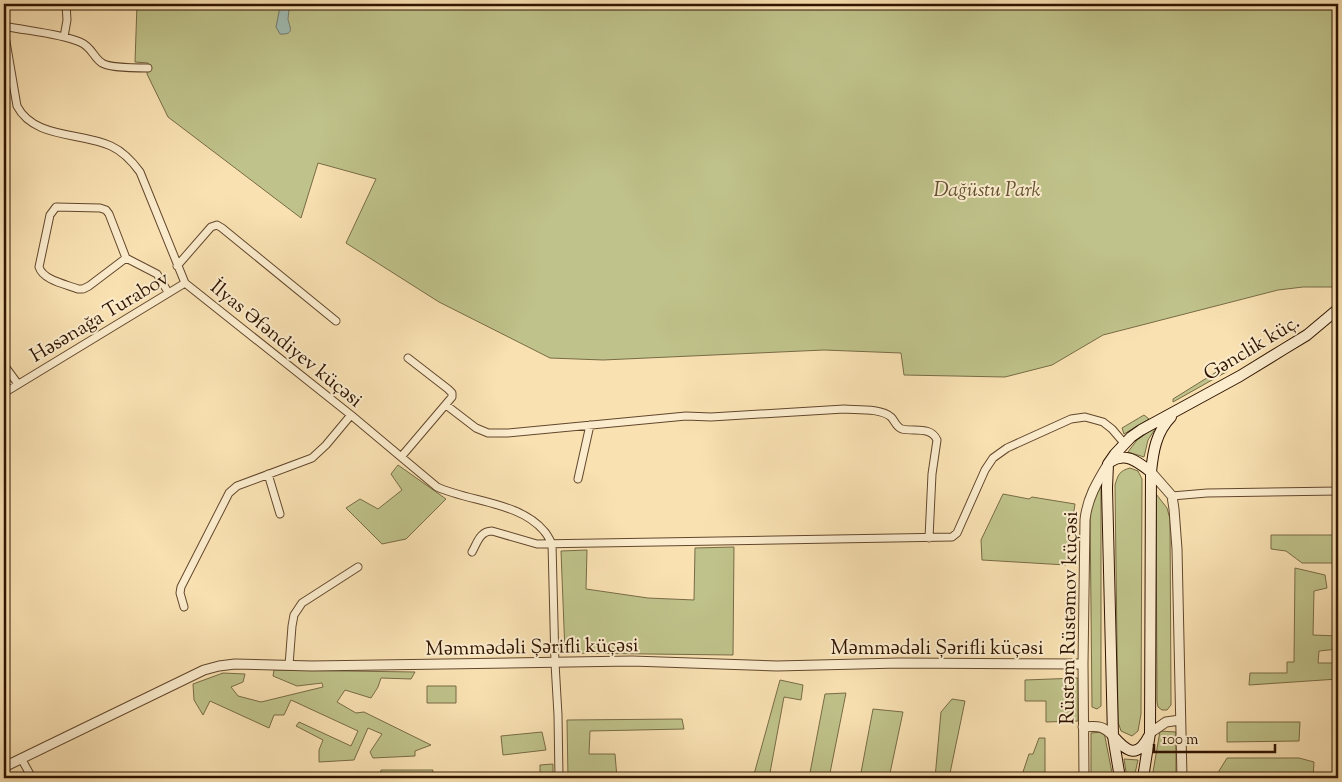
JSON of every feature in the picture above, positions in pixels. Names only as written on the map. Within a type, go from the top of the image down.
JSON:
[{"type":"main road","name":"Gənclik küç.","points":[[1128,440],[1141,430],[1240,376],[1307,335],[1338,309]]},
{"type":"main road","points":[[1143,778],[1150,733],[1151,472],[1153,451],[1162,428],[1179,410]]},
{"type":"main road","name":"Rüstəm Rüstəmov küçəsi","points":[[1120,778],[1113,736],[1107,488],[1108,464],[1128,440]]},
{"type":"main road","points":[[1108,464],[1116,458],[1128,458],[1151,472]]},
{"type":"main road","points":[[1113,736],[1122,747],[1134,751],[1141,748],[1150,733]]},
{"type":"street","points":[[64,37],[67,20],[66,4]]},
{"type":"street","points":[[4,26],[64,37],[85,44],[102,63],[148,68]]},
{"type":"street","name":"İlyas Əfəndiyev küçəsi","points":[[4,30],[17,106],[22,115],[29,122],[46,129],[101,142],[122,152],[131,160],[140,172],[185,283],[443,490],[521,513],[544,531],[552,544]]},
{"type":"street","points":[[126,258],[83,289],[45,277],[40,272],[39,267],[50,215],[56,207],[100,208],[106,210],[109,214],[126,258],[157,274],[168,292]]},
{"type":"street","points":[[177,266],[211,227],[217,225],[336,321]]},
{"type":"street","name":"Həsənağa Turabov","points":[[4,393],[185,283]]},
{"type":"street","points":[[401,457],[452,397],[452,393],[408,358]]},
{"type":"street","points":[[4,364],[18,384]]},
{"type":"street","points":[[446,405],[476,428],[488,433],[507,433],[686,416],[711,417],[844,409],[866,410],[885,414],[898,427],[930,432],[935,435],[937,440],[932,474],[929,538]]},
{"type":"street","points":[[184,607],[180,593],[181,587],[229,493],[237,486],[312,458],[326,446],[351,415]]},
{"type":"street","points":[[472,552],[482,534],[486,531],[537,544],[952,537],[957,533],[985,470],[993,458],[1006,448],[1071,419],[1085,417],[1103,422],[1128,440]]},
{"type":"street","points":[[578,479],[590,425]]},
{"type":"street","name":"Rüstəm Rüstəmov küçəsi","points":[[1084,778],[1085,520],[1089,500],[1108,464]]},
{"type":"street","points":[[1151,472],[1172,496],[1174,509],[1178,549],[1182,778]]},
{"type":"street","points":[[268,474],[280,514]]},
{"type":"street","points":[[1172,496],[1207,493],[1338,491]]},
{"type":"street","points":[[552,544],[559,778]]},
{"type":"street","points":[[289,665],[294,615],[302,603],[358,567]]},
{"type":"street","name":"Məmmədəli Şərifli küçəsi","points":[[4,767],[204,670],[235,664],[632,661],[777,666],[1083,664]]},
{"type":"street","points":[[1150,733],[1166,722],[1180,720]]},
{"type":"street","points":[[1083,727],[1100,726],[1113,736]]},
{"type":"street","points":[[21,758],[32,778]]},
{"type":"green space","name":"Dağüstu Park","points":[[137,4],[1338,4],[1338,277],[1332,287],[1303,287],[1278,290],[1103,335],[1052,365],[1005,377],[904,375],[901,353],[824,350],[603,360],[550,358],[439,302],[346,243],[376,179],[318,163],[301,218],[168,117],[147,74],[148,63],[135,62]]},
{"type":"green space","points":[[1226,366],[1228,371],[1173,402],[1173,399]]},
{"type":"green space","points":[[1144,415],[1149,419],[1124,434],[1122,428]]},
{"type":"green space","points":[[1157,426],[1148,440],[1144,457],[1128,452],[1137,440]]},
{"type":"green space","points":[[398,465],[446,499],[406,539],[382,544],[346,508],[360,499],[378,509],[402,490],[391,474]]},
{"type":"green space","points":[[1130,468],[1138,471],[1142,479],[1141,714],[1138,731],[1132,736],[1121,731],[1118,722],[1115,485],[1120,474]]},
{"type":"green space","points":[[1101,487],[1101,706],[1097,709],[1092,707],[1090,509],[1092,501]]},
{"type":"green space","points":[[1003,494],[1075,504],[1066,565],[982,560],[981,540]]},
{"type":"green space","points":[[1156,494],[1167,508],[1170,519],[1171,705],[1167,710],[1162,710],[1158,707],[1157,702]]},
{"type":"green space","points":[[1271,535],[1338,535],[1338,563],[1302,563],[1286,551],[1271,549]]},
{"type":"green space","points":[[734,547],[733,655],[565,653],[561,551],[587,550],[586,589],[648,598],[694,600],[695,548]]},
{"type":"green space","points":[[1295,568],[1325,575],[1327,588],[1314,591],[1313,635],[1338,636],[1338,649],[1319,651],[1318,663],[1338,663],[1338,679],[1249,685],[1250,673],[1287,673],[1287,662],[1294,662]]},
{"type":"green space","points":[[274,670],[415,672],[411,679],[381,678],[371,698],[345,690],[337,702],[356,713],[364,712],[431,745],[415,751],[415,756],[373,758],[370,752],[382,734],[368,728],[354,760],[319,762],[319,750],[323,740],[296,726],[299,722],[351,746],[358,731],[291,700],[284,715],[274,715],[269,728],[210,701],[203,715],[194,700],[193,684],[223,673],[245,674],[243,682],[231,687],[238,696],[261,702],[323,687],[322,683],[297,686],[273,676]]},
{"type":"green space","points":[[1078,678],[1078,721],[1046,722],[1046,701],[1025,701],[1025,680]]},
{"type":"green space","points":[[780,680],[803,685],[801,700],[784,697],[769,778],[753,778]]},
{"type":"green space","points":[[427,686],[456,686],[456,703],[427,703]]},
{"type":"green space","points":[[846,693],[829,778],[809,778],[825,694]]},
{"type":"green space","points":[[952,699],[965,701],[949,778],[935,778],[941,712]]},
{"type":"green space","points":[[873,709],[903,712],[889,778],[860,778]]},
{"type":"green space","points":[[682,719],[684,729],[590,731],[589,754],[615,754],[617,778],[568,778],[567,720]]},
{"type":"green space","points":[[1227,722],[1300,722],[1299,741],[1227,742]]},
{"type":"green space","points":[[1160,731],[1176,732],[1176,778],[1152,778]]},
{"type":"green space","points":[[542,732],[546,750],[503,755],[501,736]]},
{"type":"green space","points":[[1104,732],[1113,778],[1091,778],[1091,733]]},
{"type":"green space","points":[[1039,738],[1045,738],[1045,778],[1021,778],[1029,754],[1033,754]]},
{"type":"green space","points":[[1227,758],[1299,758],[1314,762],[1313,778],[1219,778],[1219,771]]},
{"type":"green space","points":[[1124,759],[1138,760],[1134,778],[1127,778]]},
{"type":"green space","points":[[553,764],[553,778],[540,778],[540,765]]},
{"type":"green space","points":[[381,770],[433,770],[432,778],[396,778],[395,776],[380,775]]},
{"type":"water","points":[[280,7],[289,9],[290,32],[285,34],[280,34],[276,27]]}]
